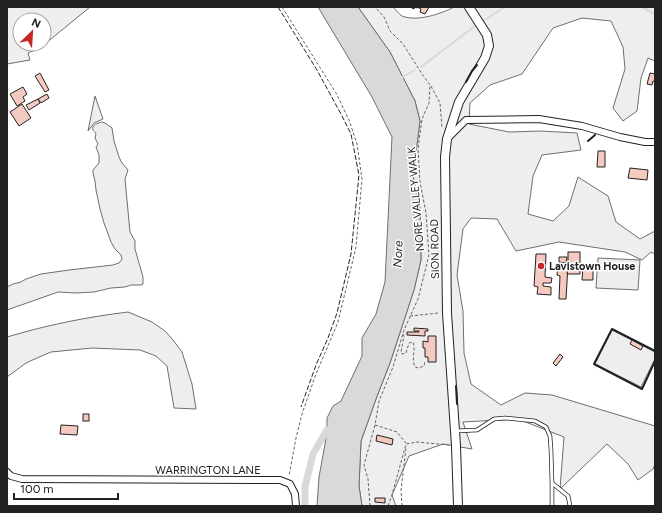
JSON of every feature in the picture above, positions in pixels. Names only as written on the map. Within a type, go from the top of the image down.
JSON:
[{"type":"street","name":"SION ROAD","points":[[458,506],[448,313],[445,157],[447,139],[459,102],[481,66],[489,46],[487,35],[470,8]]},
{"type":"street","points":[[447,139],[466,120],[539,119],[582,126],[620,138],[655,142]]},
{"type":"street","name":"WARRINGTON LANE","points":[[7,472],[11,476],[22,479],[280,480],[290,484]]},
{"type":"street","points":[[290,484],[295,494],[296,506]]},
{"type":"lane","points":[[455,431],[477,430],[494,419],[504,418],[535,421],[546,427],[550,436],[552,506]]},
{"type":"lane","points":[[552,483],[568,496],[570,506]]},
{"type":"path","points":[[282,7],[336,93],[349,120],[357,144],[362,179],[356,247],[338,322],[316,374],[302,414],[289,475],[290,484]]},
{"type":"path","points":[[375,7],[384,17],[390,31],[403,44],[440,102],[442,133],[444,138],[447,139]]},
{"type":"path","name":"NORE VALLEY WALK","points":[[370,506],[368,479],[364,466],[375,425],[379,401],[393,367],[403,334],[418,299],[429,255],[426,213],[420,182],[418,150],[422,119],[429,103],[430,85]]},
{"type":"path","points":[[410,316],[448,313]]},
{"type":"path","points":[[403,334],[402,354],[406,353],[409,343],[413,342],[413,363],[415,368],[424,366],[426,362]]},
{"type":"path","points":[[375,425],[397,432],[406,444],[402,506]]},
{"type":"path","points":[[406,444],[417,442],[456,446]]},
{"type":"path","points":[[388,506],[406,444]]},
{"type":"shaded area","points":[[7,7],[90,7],[52,38],[52,12],[12,12],[12,52],[30,52],[28,53],[30,60],[7,64]]},
{"type":"shaded area","points":[[358,7],[393,7],[402,16],[408,18],[422,18],[436,15],[454,7],[655,7],[655,61],[648,58],[641,78],[637,111],[623,121],[613,108],[625,69],[623,47],[611,21],[582,18],[553,28],[522,74],[490,85],[470,103],[469,124],[509,132],[541,131],[577,133],[581,150],[542,155],[533,176],[528,214],[553,221],[569,206],[578,177],[608,196],[616,222],[640,239],[655,231],[655,254],[651,252],[642,260],[625,252],[559,242],[516,251],[497,219],[471,218],[463,229],[457,275],[463,311],[464,353],[471,384],[501,405],[525,393],[552,395],[655,426],[655,464],[653,469],[638,480],[628,464],[607,444],[560,489],[564,437],[518,419],[463,422],[472,449],[443,444],[409,456],[392,495],[396,506],[362,506],[359,486],[361,441],[390,363],[414,290],[421,260],[420,208],[413,176],[420,121],[415,101],[390,52]]},
{"type":"shaded area","points":[[95,96],[103,119],[94,123],[88,131]]},
{"type":"shaded area","points":[[102,122],[112,128],[119,157],[128,170],[125,179],[130,232],[135,241],[135,249],[143,277],[143,284],[111,288],[94,292],[58,292],[7,310],[7,287],[13,284],[41,274],[113,265],[119,263],[122,259],[121,255],[111,242],[104,223],[93,173],[93,170],[99,163],[99,155],[96,147],[98,144],[95,138],[96,134],[93,127],[95,124]]},
{"type":"shaded area","points":[[598,258],[640,260],[638,290],[596,288]]},
{"type":"shaded area","points":[[128,312],[152,322],[165,331],[182,352],[192,384],[196,409],[174,408],[167,366],[156,356],[140,350],[92,348],[51,352],[26,363],[7,377],[7,337],[67,322]]},
{"type":"shaded area","points":[[612,330],[655,352],[655,359],[641,387],[595,364]]},
{"type":"water","name":"Nore","points":[[318,7],[358,7],[390,52],[415,101],[420,121],[413,176],[420,208],[421,260],[414,290],[390,363],[361,441],[359,486],[362,506],[317,506],[319,477],[327,433],[327,418],[333,406],[341,401],[362,356],[362,338],[376,314],[385,282],[392,137],[372,97]]},
{"type":"building","points":[[417,7],[429,7],[425,14],[420,12],[421,9]]},
{"type":"building","points":[[40,73],[49,90],[45,92],[35,76]]},
{"type":"building","points":[[650,73],[655,74],[655,82],[653,81],[652,85],[647,84]]},
{"type":"building","points":[[23,87],[27,94],[23,97],[25,101],[17,106],[10,94]]},
{"type":"building","points":[[47,94],[49,98],[41,103],[38,99]]},
{"type":"building","points":[[38,99],[40,103],[29,110],[26,105]]},
{"type":"building","points":[[22,104],[31,118],[19,126],[10,112]]},
{"type":"building","points":[[598,151],[605,151],[605,167],[597,167]]},
{"type":"building","points":[[630,168],[648,170],[647,180],[628,178]]},
{"type":"building","points":[[568,252],[580,252],[580,268],[568,268]]},
{"type":"building","name":"Lavistown House","points":[[536,254],[546,254],[545,277],[552,278],[551,283],[543,283],[543,286],[551,287],[551,295],[537,294],[538,287],[534,286]]},
{"type":"building","points":[[559,257],[567,257],[566,263],[559,262]]},
{"type":"building","points":[[558,264],[568,265],[566,299],[559,299],[560,276],[557,275]]},
{"type":"building","points":[[583,267],[593,267],[593,280],[582,280]]},
{"type":"building","points":[[568,268],[580,268],[580,274],[567,274]]},
{"type":"building","points":[[414,328],[428,329],[428,331],[425,331],[425,336],[407,335],[407,332],[419,332],[414,331]]},
{"type":"building","points":[[428,336],[436,336],[436,362],[428,362],[428,357],[425,357],[423,341],[428,342]]},
{"type":"building","points":[[632,340],[643,346],[641,350],[630,344]]},
{"type":"building","points":[[560,354],[563,357],[556,366],[553,363]]},
{"type":"building","points":[[83,414],[89,414],[89,421],[83,421]]},
{"type":"building","points":[[61,425],[78,426],[77,435],[60,434]]},
{"type":"building","points":[[377,435],[393,439],[392,445],[376,441]]},
{"type":"building","points":[[375,498],[385,498],[385,503],[375,502]]},
{"type":"waterway","points":[[483,21],[505,7]]},
{"type":"waterway","points":[[642,7],[655,14]]},
{"type":"waterway","points":[[421,67],[475,26]]},
{"type":"waterway","points":[[401,78],[415,70]]},
{"type":"waterway","points":[[305,506],[305,487],[313,454],[327,430]]},
{"type":"fence","points":[[278,7],[317,70],[351,134],[359,175],[351,254],[337,313],[301,407]]},
{"type":"wall","points":[[466,82],[477,65]]},
{"type":"wall","points":[[588,141],[595,135]]},
{"type":"wall","points":[[655,351],[612,329],[594,364],[642,389],[655,361]]},
{"type":"wall","points":[[456,386],[457,404]]},
{"type":"place","name":"Lavistown House","points":[[541,266]]}]
